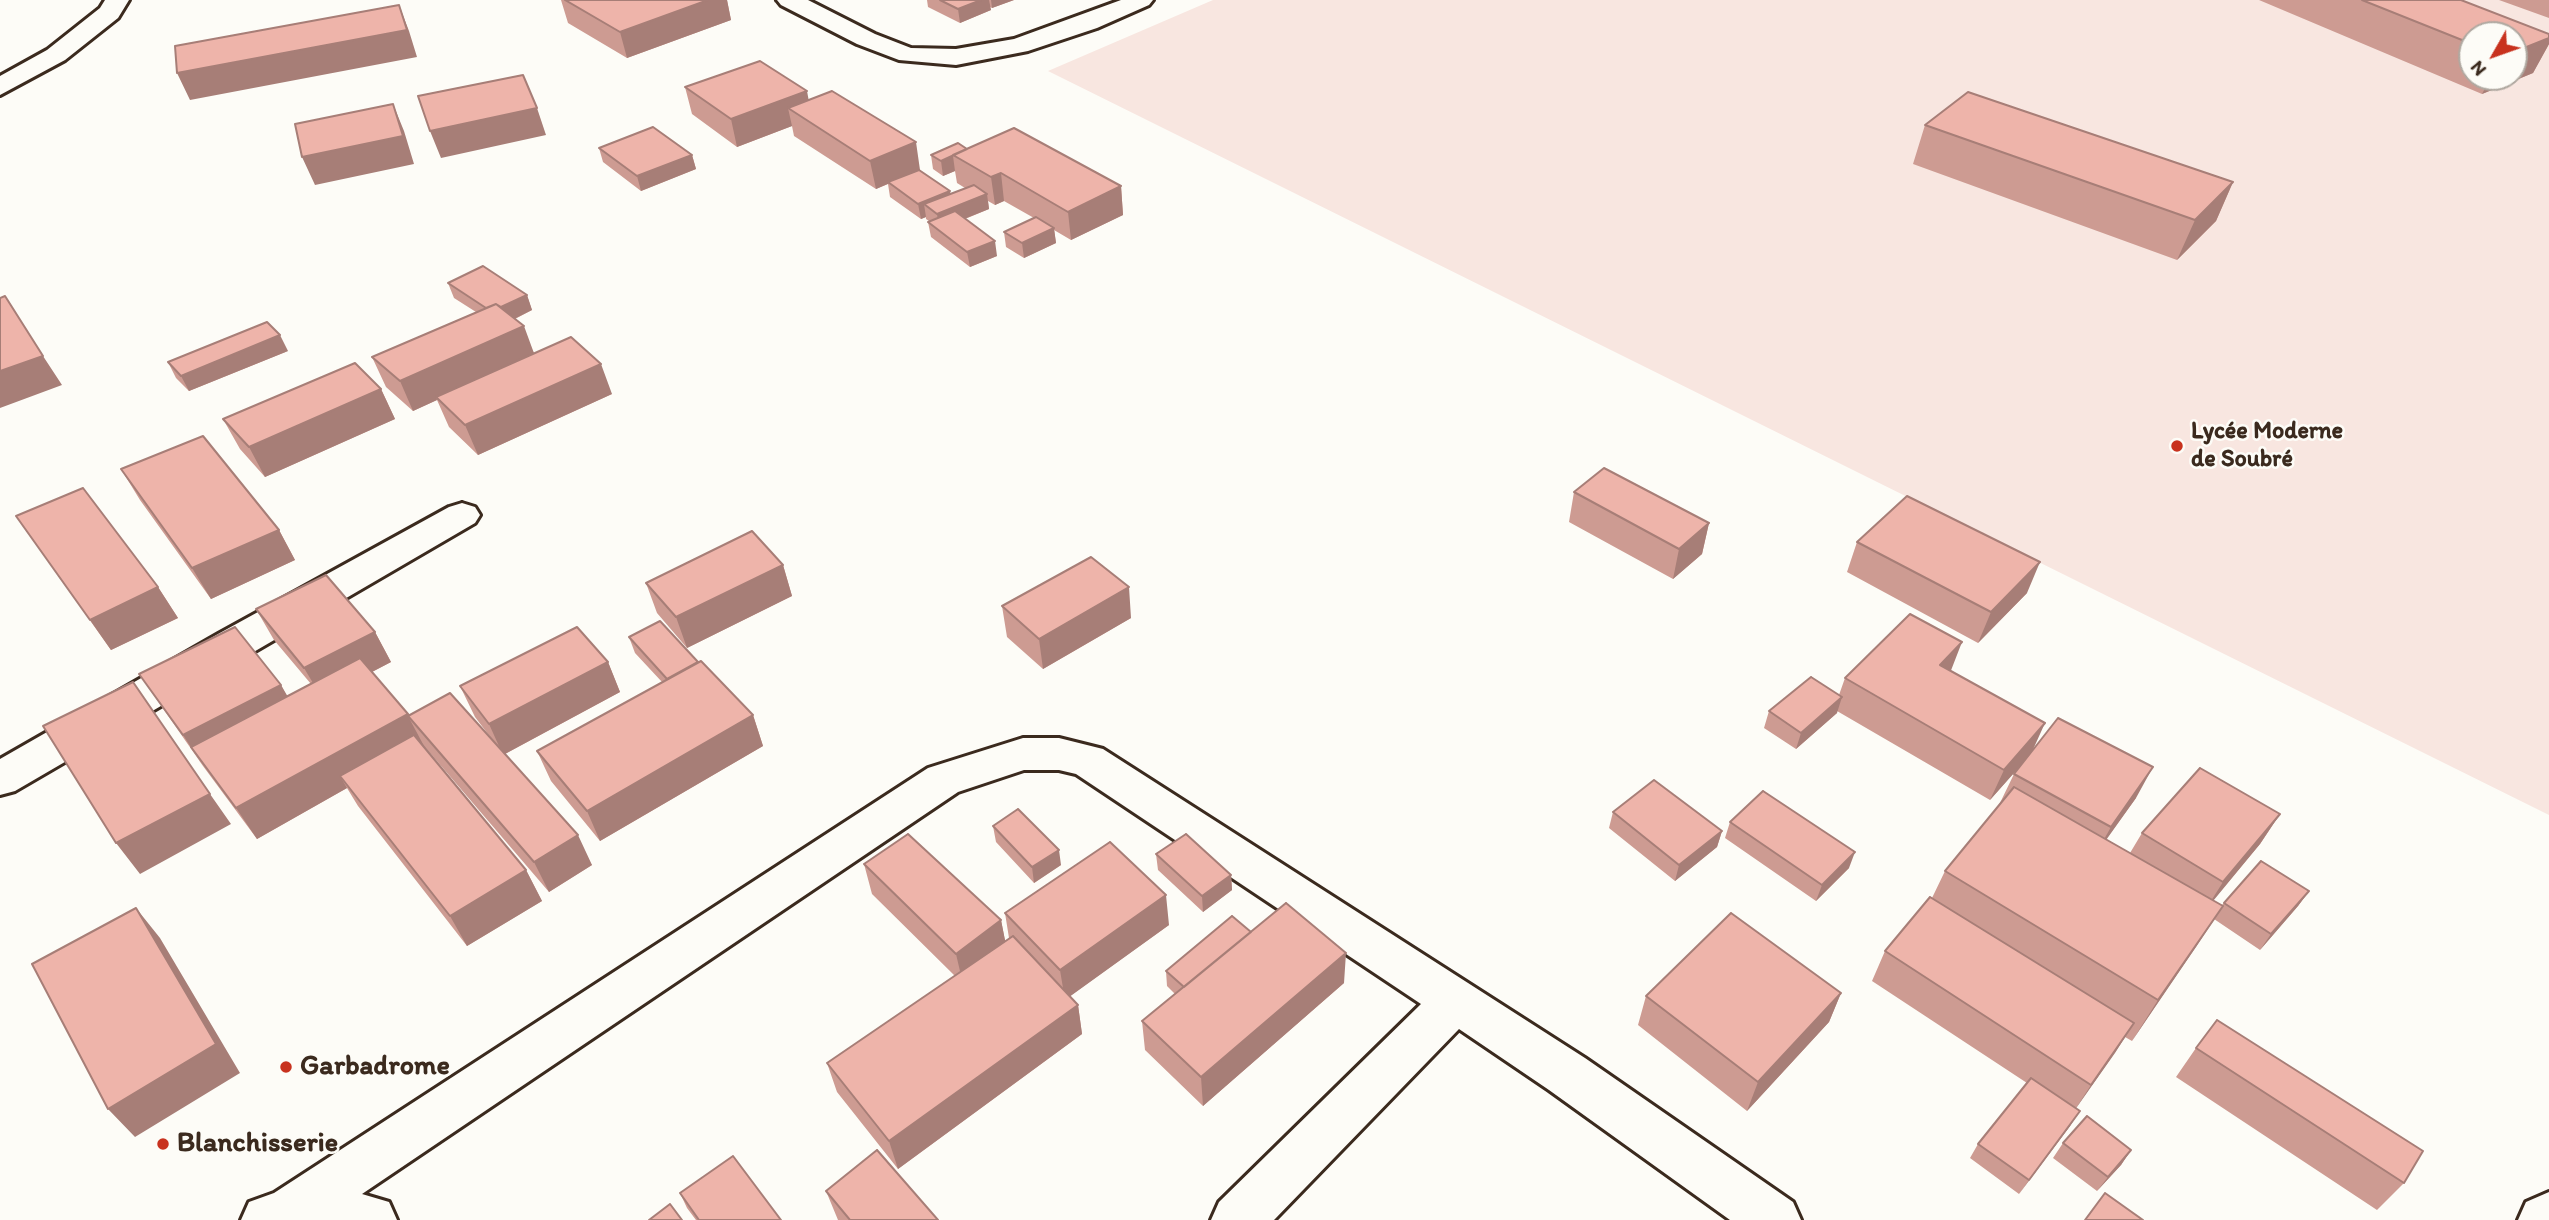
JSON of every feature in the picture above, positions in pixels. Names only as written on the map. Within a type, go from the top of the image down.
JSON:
[{"type":"street","points":[[0,87],[56,55],[108,13],[117,0]]},
{"type":"street","points":[[789,0],[866,39],[908,55],[956,57],[1019,46],[1088,23],[1141,0]]},
{"type":"street","points":[[0,779],[232,644],[462,516]]},
{"type":"street","points":[[278,1216],[943,780],[1023,754],[1059,754],[1088,760],[1567,1074],[1774,1220]]},
{"type":"street","points":[[1238,1220],[1455,1001]]},
{"type":"street","points":[[278,1216],[370,1220]]},
{"type":"shaded area","name":"Lycée Moderne de Soubré","points":[[1213,0],[2549,0],[2549,815],[1048,71]]},
{"type":"building","points":[[565,0],[708,0],[620,32]]},
{"type":"building","points":[[940,0],[981,0],[958,9]]},
{"type":"building","points":[[2362,0],[2461,0],[2515,21],[2458,21],[2458,38]]},
{"type":"building","points":[[399,5],[407,30],[177,73],[175,46]]},
{"type":"building","points":[[2528,26],[2549,34],[2549,38],[2528,46]]},
{"type":"building","points":[[760,61],[807,91],[731,119],[685,87]]},
{"type":"building","points":[[523,75],[537,108],[430,131],[418,96]]},
{"type":"building","points":[[832,91],[916,142],[870,161],[788,108]]},
{"type":"building","points":[[1968,92],[2233,182],[2195,220],[1925,125]]},
{"type":"building","points":[[393,104],[403,136],[302,157],[295,124]]},
{"type":"building","points":[[653,127],[692,155],[637,176],[599,148]]},
{"type":"building","points":[[1014,128],[1121,186],[1068,212],[1001,173],[991,177],[953,155]]},
{"type":"building","points":[[958,143],[967,149],[941,161],[931,155]]},
{"type":"building","points":[[919,170],[950,191],[918,204],[888,182]]},
{"type":"building","points":[[974,185],[987,194],[937,214],[924,204]]},
{"type":"building","points":[[955,211],[995,241],[967,252],[928,222]]},
{"type":"building","points":[[1036,217],[1054,228],[1022,243],[1004,232]]},
{"type":"building","points":[[483,266],[527,295],[501,307],[496,304],[486,308],[448,283]]},
{"type":"building","points":[[5,296],[43,356],[0,371],[0,298]]},
{"type":"building","points":[[496,304],[524,326],[400,381],[372,357]]},
{"type":"building","points":[[267,322],[280,335],[181,376],[168,362]]},
{"type":"building","points":[[571,337],[601,364],[465,425],[436,397]]},
{"type":"building","points":[[355,363],[381,389],[249,447],[223,419]]},
{"type":"building","points":[[203,436],[279,530],[192,568],[121,469]]},
{"type":"building","points":[[1604,468],[1709,523],[1679,549],[1574,492]]},
{"type":"building","points":[[83,488],[158,587],[90,620],[16,516]]},
{"type":"building","points":[[1907,496],[2040,562],[1991,612],[1857,542]]},
{"type":"building","points":[[752,531],[783,565],[676,617],[646,583]]},
{"type":"building","points":[[1091,557],[1129,587],[1039,639],[1002,606]]},
{"type":"building","points":[[326,575],[375,632],[304,668],[256,609]]},
{"type":"building","points":[[1910,614],[1962,642],[1940,665],[2045,723],[2004,770],[1845,678]]},
{"type":"building","points":[[660,621],[698,662],[667,679],[629,637]]},
{"type":"building","points":[[235,627],[281,685],[183,735],[139,674]]},
{"type":"building","points":[[577,627],[608,662],[489,724],[460,686]]},
{"type":"building","points":[[360,658],[408,714],[236,808],[191,747]]},
{"type":"building","points":[[701,661],[753,715],[587,811],[537,751]]},
{"type":"building","points":[[1811,677],[1842,697],[1801,733],[1769,711]]},
{"type":"building","points":[[133,682],[210,794],[116,843],[43,726]]},
{"type":"building","points":[[450,693],[578,835],[534,862],[408,716]]},
{"type":"building","points":[[2058,718],[2153,767],[2111,827],[2014,774]]},
{"type":"building","points":[[414,735],[526,870],[450,916],[340,776]]},
{"type":"building","points":[[2200,768],[2280,814],[2223,882],[2142,833]]},
{"type":"building","points":[[1654,780],[1722,831],[1679,865],[1613,812]]},
{"type":"building","points":[[2014,787],[2223,906],[2158,1000],[1945,871]]},
{"type":"building","points":[[1763,791],[1855,852],[1822,885],[1730,822]]},
{"type":"building","points":[[1018,809],[1059,850],[1032,867],[993,826]]},
{"type":"building","points":[[908,834],[1001,920],[956,954],[864,864]]},
{"type":"building","points":[[1186,834],[1231,875],[1202,896],[1156,854]]},
{"type":"building","points":[[1110,842],[1166,895],[1060,970],[1005,913]]},
{"type":"building","points":[[2261,861],[2309,891],[2271,934],[2224,903]]},
{"type":"building","points":[[1930,897],[2134,1023],[2091,1085],[1885,951]]},
{"type":"building","points":[[1286,903],[1346,953],[1201,1077],[1142,1021]]},
{"type":"building","points":[[136,908],[216,1044],[108,1109],[32,964]]},
{"type":"building","points":[[1731,913],[1841,993],[1758,1082],[1646,996]]},
{"type":"building","points":[[1232,916],[1251,932],[1184,987],[1166,971]]},
{"type":"building","points":[[1013,936],[1078,1005],[889,1141],[827,1063]]},
{"type":"building","points":[[2217,1020],[2423,1151],[2404,1183],[2196,1048]]},
{"type":"building","points":[[2031,1078],[2080,1111],[2029,1180],[1978,1144]]},
{"type":"building","points":[[2087,1116],[2131,1150],[2108,1177],[2063,1143]]},
{"type":"building","points":[[877,1150],[938,1220],[850,1220],[826,1191]]},
{"type":"building","points":[[733,1156],[781,1220],[699,1220],[680,1193]]},
{"type":"building","points":[[2105,1193],[2143,1220],[2085,1220]]},
{"type":"building","points":[[670,1204],[682,1220],[649,1220]]},
{"type":"place","name":"Lycée Moderne de Soubré","points":[[2177,446]]},
{"type":"place","name":"Garbadrome","points":[[286,1067]]},
{"type":"place","name":"Blanchisserie","points":[[163,1144]]}]
